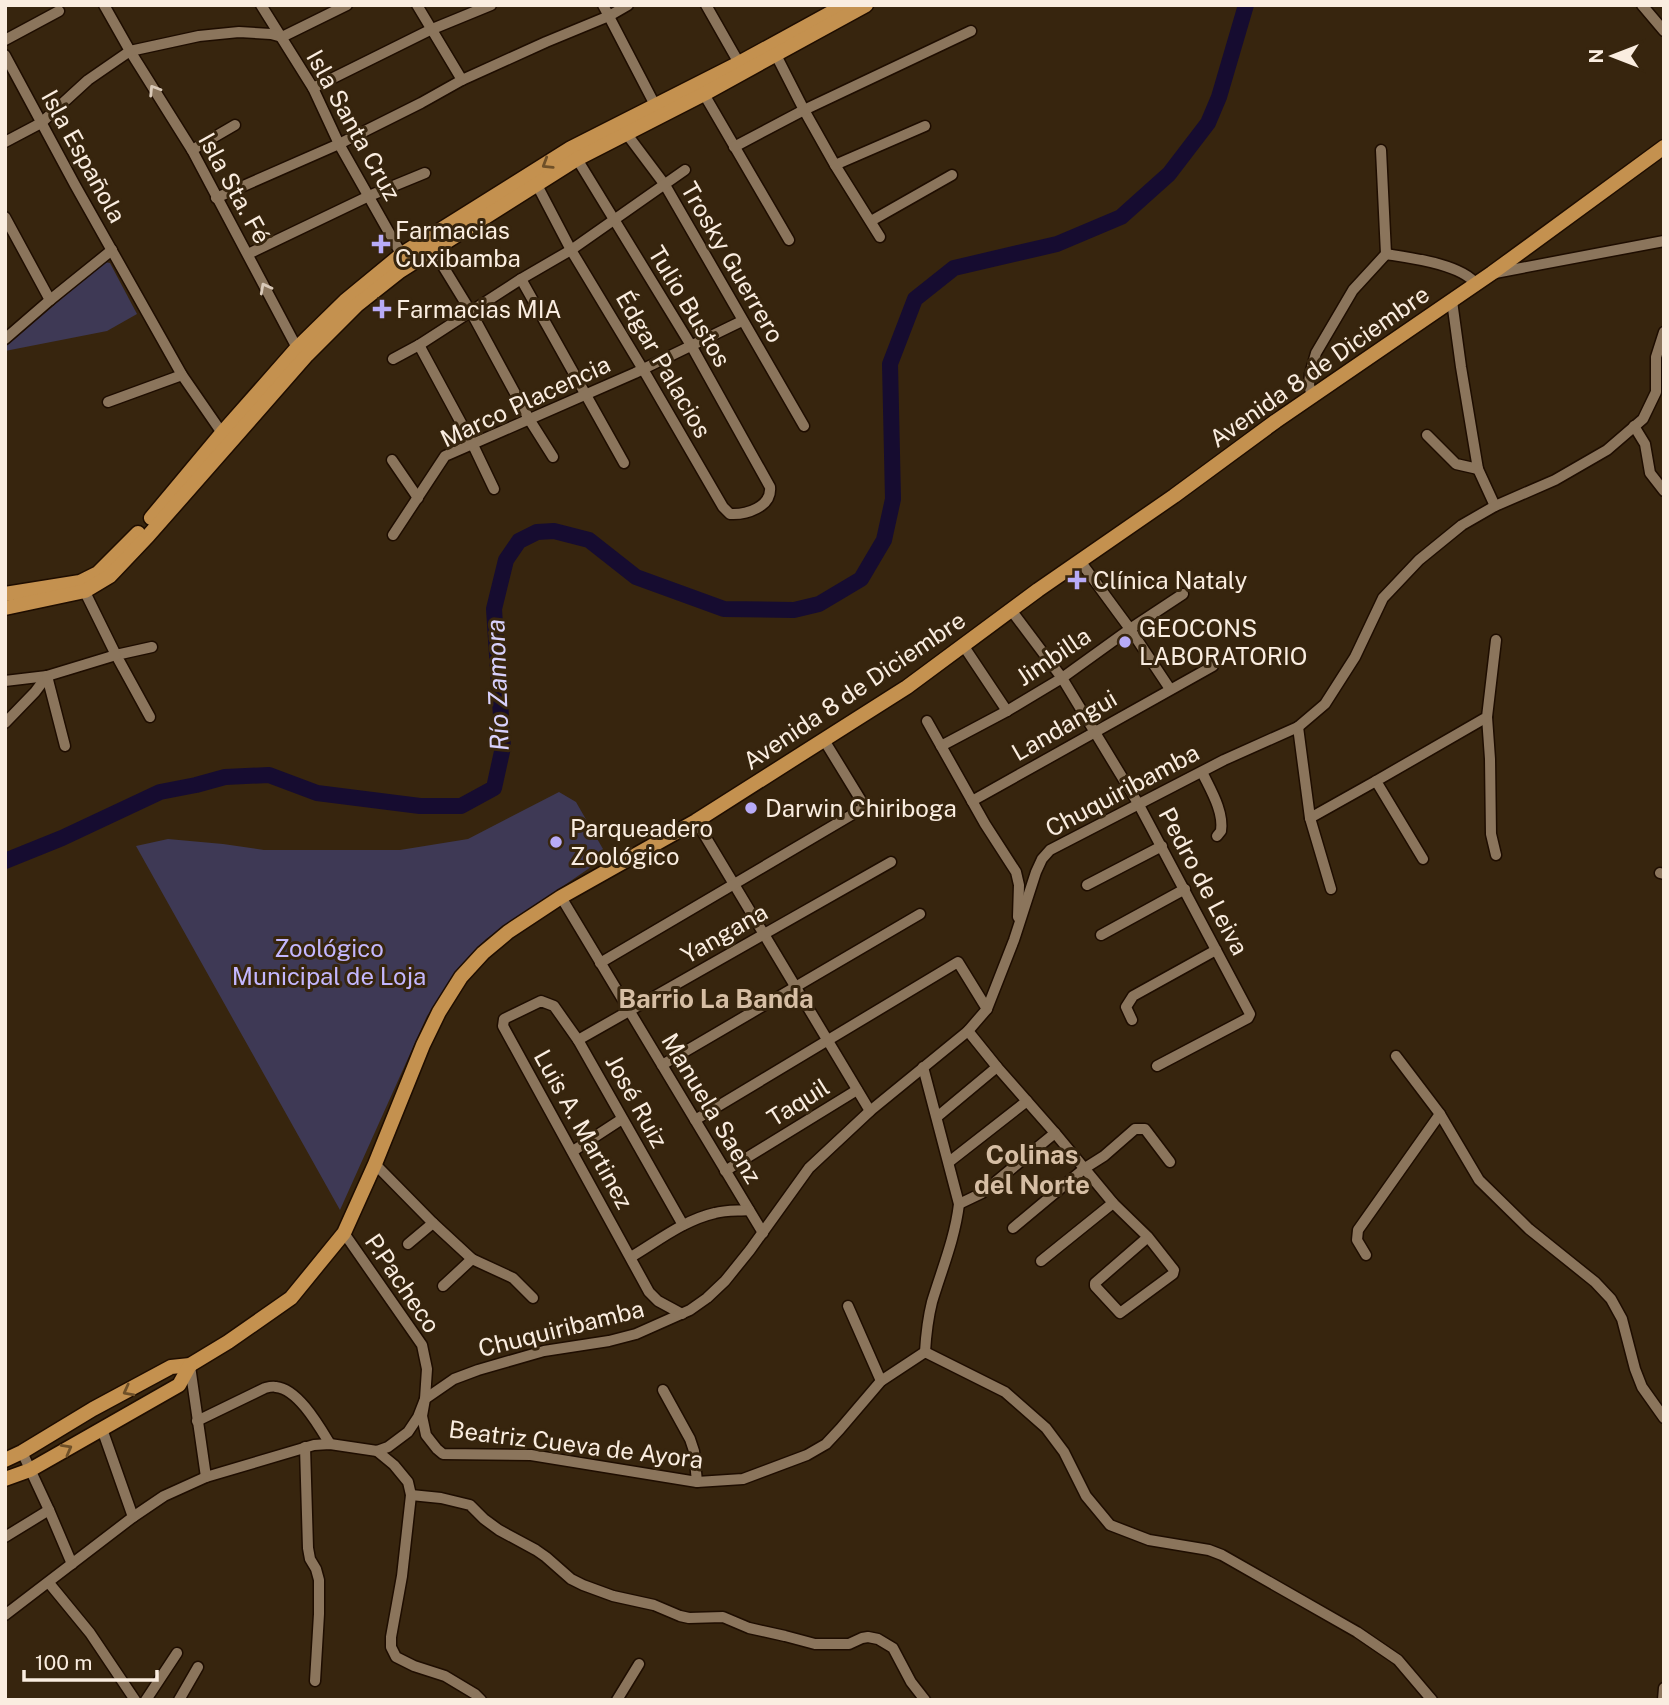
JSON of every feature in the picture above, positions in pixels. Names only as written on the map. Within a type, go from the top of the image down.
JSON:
[{"type":"main road","points":[[623,128],[655,105],[701,89],[739,63],[845,9],[866,5]]},
{"type":"main road","points":[[10,600],[82,586],[110,576],[345,301],[574,153],[701,89],[776,55],[845,9]]},
{"type":"main road","name":"Avenida 8 de Diciembre","points":[[5,1460],[171,1367],[190,1365],[291,1298],[344,1233],[439,1012],[461,977],[483,953],[508,932],[561,897],[696,821],[907,687],[1312,396],[1492,273],[1664,147]]},
{"type":"main road","points":[[430,245],[537,186],[574,153]]},
{"type":"main road","points":[[82,586],[142,529],[222,433],[302,353]]},
{"type":"main road","name":"Avenida 8 de Diciembre","points":[[5,1479],[30,1469],[179,1385],[190,1365]]},
{"type":"street","name":"Isla Sta. Fé","points":[[104,5],[192,150],[302,353]]},
{"type":"street","name":"Isla Santa Cruz","points":[[261,5],[313,88],[339,144],[405,260]]},
{"type":"street","points":[[5,142],[41,123],[88,79],[130,51],[199,36],[239,32],[282,37],[347,5]]},
{"type":"street","points":[[417,5],[462,80]]},
{"type":"street","points":[[313,88],[430,30],[491,5]]},
{"type":"street","points":[[216,198],[339,144],[606,10],[628,5]]},
{"type":"street","points":[[706,5],[739,63]]},
{"type":"street","points":[[1647,7],[1664,32]]},
{"type":"street","points":[[606,10],[655,105]]},
{"type":"street","points":[[5,40],[59,11]]},
{"type":"street","points":[[734,147],[804,110],[971,31]]},
{"type":"street","name":"Isla Española","points":[[5,55],[182,375],[222,433]]},
{"type":"street","points":[[776,55],[835,165],[880,237]]},
{"type":"street","points":[[701,89],[789,240]]},
{"type":"street","points":[[192,150],[235,125]]},
{"type":"street","points":[[835,165],[925,127]]},
{"type":"street","name":"Trosky Guerrero","points":[[623,128],[665,185],[804,426]]},
{"type":"street","points":[[1312,396],[1310,374],[1316,354],[1353,290],[1386,254],[1381,150]]},
{"type":"street","name":"Tulio Bustos","points":[[574,153],[692,347],[770,488]]},
{"type":"street","points":[[393,359],[571,250],[685,170]]},
{"type":"street","points":[[248,254],[369,196],[425,173]]},
{"type":"street","points":[[871,221],[952,175]]},
{"type":"street","name":"Édgar Palacios","points":[[537,186],[571,250],[723,507],[730,514],[744,513],[759,507],[768,500],[770,488]]},
{"type":"street","points":[[5,217],[50,300]]},
{"type":"street","points":[[1492,273],[1664,241]]},
{"type":"street","points":[[430,245],[471,312],[528,419],[552,457]]},
{"type":"street","points":[[5,339],[112,250]]},
{"type":"street","points":[[1386,254],[1457,269],[1471,277],[1476,284]]},
{"type":"street","points":[[521,279],[624,463]]},
{"type":"street","points":[[1452,301],[1478,469],[1495,506]]},
{"type":"street","name":"Marco Placencia","points":[[393,536],[445,456],[587,395],[742,321]]},
{"type":"street","name":"Chuquiribamba","points":[[377,1451],[388,1447],[408,1432],[425,1399],[454,1379],[544,1351],[636,1334],[690,1310],[707,1298],[725,1281],[763,1233],[809,1168],[870,1111],[968,1031],[987,1009],[1039,865],[1050,850],[1224,760],[1298,727],[1325,704],[1355,657],[1384,598],[1419,560],[1462,526],[1495,506],[1555,480],[1607,450],[1643,419],[1656,391],[1656,357],[1664,332]]},
{"type":"street","points":[[419,345],[494,489]]},
{"type":"street","points":[[108,402],[182,375]]},
{"type":"street","points":[[1634,426],[1644,444],[1650,473],[1664,491]]},
{"type":"street","points":[[1427,435],[1456,464],[1478,469]]},
{"type":"street","points":[[392,460],[418,498]]},
{"type":"street","points":[[1080,561],[1170,690]]},
{"type":"street","points":[[82,586],[150,717]]},
{"type":"street","name":"Jimbilla","points":[[941,746],[1062,678],[1183,594]]},
{"type":"street","name":"Pedro de Leiva","points":[[1011,610],[1062,678],[1139,805],[1251,1014],[1157,1066]]},
{"type":"street","points":[[1496,640],[1487,717],[1492,834],[1496,855]]},
{"type":"street","points":[[964,645],[1007,711]]},
{"type":"street","points":[[5,681],[47,676],[152,647]]},
{"type":"street","name":"Landangui","points":[[972,801],[1213,666]]},
{"type":"street","points":[[5,723],[47,676]]},
{"type":"street","points":[[47,676],[65,746]]},
{"type":"street","points":[[1310,818],[1487,717]]},
{"type":"street","points":[[927,721],[1016,872],[1018,927]]},
{"type":"street","points":[[1298,727],[1310,818],[1331,889]]},
{"type":"street","points":[[600,962],[865,807],[824,740]]},
{"type":"street","points":[[1202,772],[1216,802],[1220,818],[1221,831],[1217,836]]},
{"type":"street","points":[[1376,781],[1423,859]]},
{"type":"street","points":[[696,821],[870,1111]]},
{"type":"street","points":[[1087,886],[1161,846]]},
{"type":"street","name":"Yangana","points":[[578,1040],[891,862]]},
{"type":"street","points":[[1101,935],[1185,889]]},
{"type":"street","name":"Manuela Saenz","points":[[561,897],[763,1233]]},
{"type":"street","points":[[662,1065],[920,914]]},
{"type":"street","points":[[1132,1020],[1125,1007],[1133,996],[1216,950]]},
{"type":"street","points":[[695,1119],[958,962],[987,1009]]},
{"type":"street","name":"Luis A. Martinez","points":[[548,1003],[541,1001],[504,1019],[503,1026],[649,1292],[682,1314]]},
{"type":"street","name":"José Ruiz","points":[[548,1003],[554,1006],[578,1040],[683,1225]]},
{"type":"street","points":[[968,1031],[1113,1203],[1148,1237],[1174,1270],[1173,1275],[1122,1313],[1117,1311],[1095,1283],[1148,1237]]},
{"type":"street","points":[[1396,1056],[1440,1114],[1479,1180],[1529,1228],[1595,1282],[1611,1299],[1622,1319],[1642,1387],[1664,1418]]},
{"type":"street","points":[[923,1067],[959,1204],[950,1248],[932,1303],[925,1352],[1005,1392],[1046,1428],[1064,1452],[1086,1496],[1110,1525],[1149,1540],[1209,1550],[1223,1555],[1357,1632],[1388,1653],[1398,1660],[1432,1700]]},
{"type":"street","points":[[937,1117],[997,1067]]},
{"type":"street","name":"Taquil","points":[[725,1171],[857,1090]]},
{"type":"street","points":[[949,1162],[1027,1101]]},
{"type":"street","points":[[1366,1255],[1357,1240],[1358,1230],[1440,1114]]},
{"type":"street","points":[[573,1151],[622,1119]]},
{"type":"street","points":[[1013,1228],[1135,1129],[1145,1129],[1170,1162]]},
{"type":"street","points":[[959,1204],[982,1193],[1055,1133]]},
{"type":"street","points":[[375,1164],[472,1259],[513,1278],[533,1298]]},
{"type":"street","points":[[1041,1261],[1113,1203]]},
{"type":"street","points":[[631,1257],[683,1225],[718,1212],[749,1210]]},
{"type":"street","points":[[408,1244],[433,1223]]},
{"type":"street","name":"P.Pacheco","points":[[344,1233],[422,1345],[427,1369],[425,1399]]},
{"type":"street","points":[[443,1286],[472,1259]]},
{"type":"street","points":[[848,1306],[881,1381]]},
{"type":"street","name":"Beatriz Cueva de Ayora","points":[[425,1399],[422,1416],[426,1435],[443,1454],[531,1455],[697,1482],[743,1479],[807,1455],[826,1444],[881,1381],[925,1352]]},
{"type":"street","points":[[190,1365],[206,1477]]},
{"type":"street","points":[[197,1422],[265,1388],[277,1387],[295,1396],[330,1444]]},
{"type":"street","points":[[663,1390],[690,1438],[697,1482]]},
{"type":"street","points":[[102,1429],[133,1517]]},
{"type":"street","points":[[5,1615],[133,1517],[164,1496],[206,1477],[305,1447],[330,1444],[377,1451],[394,1465],[408,1482],[411,1495],[391,1647],[396,1657],[445,1676],[481,1700]]},
{"type":"street","points":[[305,1447],[308,1548],[319,1580],[315,1681]]},
{"type":"street","points":[[22,1452],[72,1564]]},
{"type":"street","points":[[411,1495],[470,1505],[499,1530],[536,1550],[571,1579],[613,1596],[654,1605],[689,1618],[723,1617],[749,1628],[815,1644],[849,1644],[868,1637],[878,1639],[893,1648],[911,1682],[925,1700]]},
{"type":"street","points":[[5,1537],[49,1510]]},
{"type":"street","points":[[49,1583],[90,1633],[135,1700]]},
{"type":"street","points":[[146,1700],[177,1653]]},
{"type":"street","points":[[617,1700],[639,1664]]},
{"type":"street","points":[[179,1700],[198,1667]]},
{"type":"street","points":[[1663,1700],[1664,1688]]},
{"type":"green space","points":[[105,262],[110,263],[137,314],[107,331],[5,351],[5,347]]},
{"type":"green space","name":"Zoológico Municipal de Loja","points":[[559,792],[576,802],[607,856],[486,939],[458,970],[427,1016],[340,1210],[136,846],[168,839],[264,850],[400,850],[468,839]]},
{"type":"waterway","name":"Río Zamora","points":[[5,861],[62,838],[160,792],[225,777],[269,775],[317,793],[420,806],[461,806],[494,788],[503,747],[494,609],[506,560],[519,541],[537,532],[554,531],[589,540],[636,577],[724,609],[794,610],[819,604],[861,579],[884,540],[893,499],[890,364],[915,299],[954,268],[1057,244],[1121,217],[1169,174],[1208,123],[1219,97],[1246,5]]},
{"type":"place","name":"Farmacias Cuxibamba","points":[[381,244]]},
{"type":"place","name":"Farmacias MIA","points":[[382,309]]},
{"type":"place","name":"Clínica Nataly","points":[[1077,580]]},
{"type":"place","name":"GEOCONS LABORATORIO","points":[[1125,642]]},
{"type":"place","name":"Darwin Chiriboga","points":[[751,808]]},
{"type":"place","name":"Parqueadero Zoológico","points":[[556,842]]},
{"type":"district","name":"Barrio La Banda","points":[[716,998]]},
{"type":"district","name":"Colinas del Norte","points":[[1032,1169]]}]
